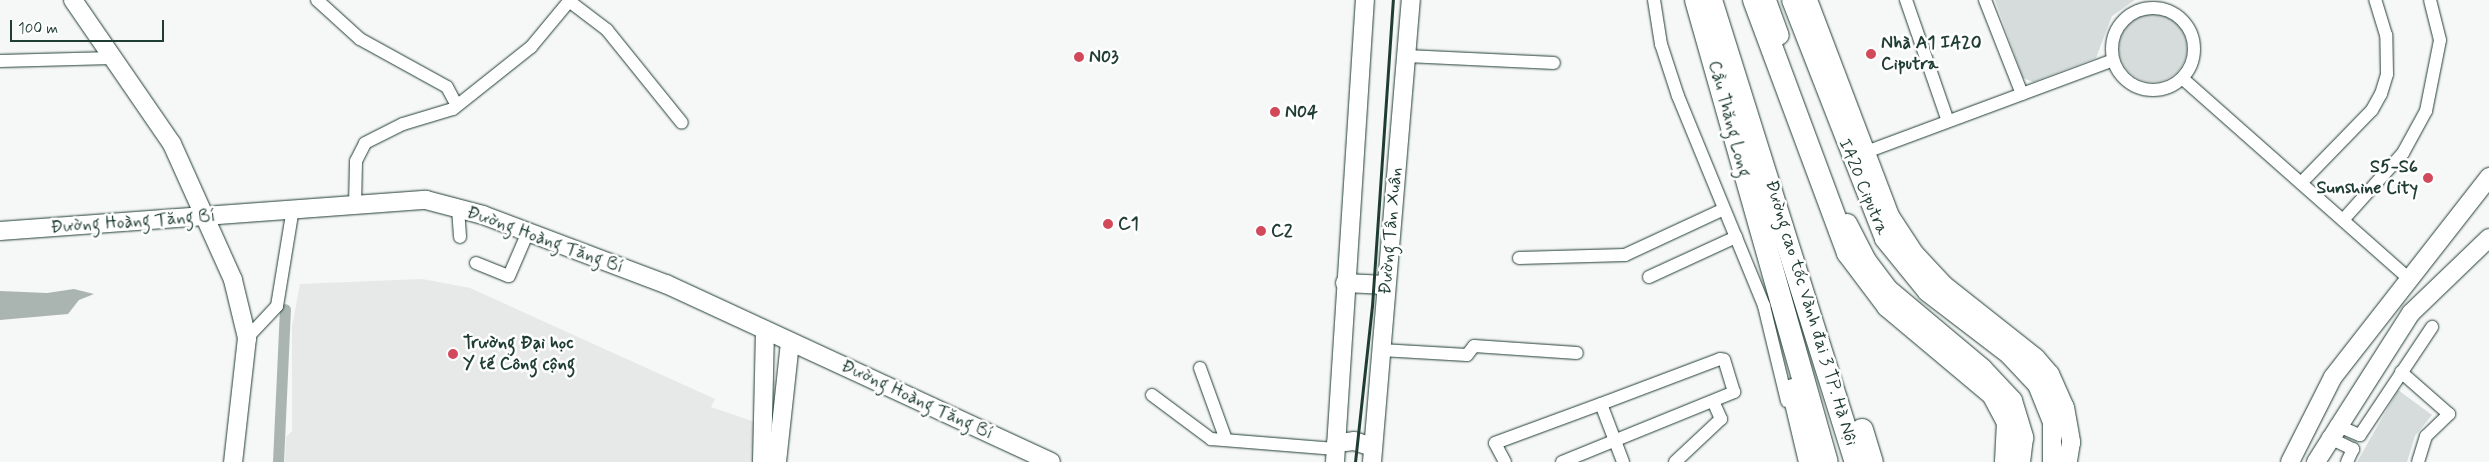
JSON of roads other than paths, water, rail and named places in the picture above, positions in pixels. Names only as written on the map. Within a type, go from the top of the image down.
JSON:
[{"type":"highway","name":"Cầu Thăng Long","points":[[1696,0],[1762,239]]},
{"type":"highway","name":"Cầu Thăng Long","points":[[1711,0],[1765,163]]},
{"type":"highway","points":[[1754,0],[1848,253],[1888,306],[1993,394],[2008,422],[2006,462]]},
{"type":"highway","points":[[1765,163],[1794,229],[1871,462]]},
{"type":"highway","name":"Đường cao tốc Vành đai 3 TP. Hà Nội","points":[[1765,163],[1856,462]]},
{"type":"highway","points":[[1762,239],[1810,462]]},
{"type":"highway","name":"Đường cao tốc Vành đai 3 TP. Hà Nội","points":[[1762,239],[1827,462]]},
{"type":"main road","points":[[1766,0],[1856,244],[1888,289],[1982,368],[2012,400],[2023,437],[2020,462]]},
{"type":"street","points":[[317,0],[360,39],[447,87],[457,106]]},
{"type":"street","points":[[1336,452],[1345,283],[1365,0]]},
{"type":"street","name":"Đường Tân Xuân","points":[[1373,454],[1411,0]]},
{"type":"street","points":[[1654,0],[1661,44],[1678,96],[1764,306],[1800,462]]},
{"type":"street","name":"IA20 Ciputra","points":[[1791,0],[1857,155],[1890,216],[1915,254],[1944,285],[2036,358],[2050,374],[2065,407],[2071,442],[2068,462]]},
{"type":"street","name":"IA20 Ciputra","points":[[1808,0],[1857,155],[1871,215],[1899,262],[1927,292],[2009,355],[2037,385],[2052,422],[2052,462]]},
{"type":"street","points":[[1906,0],[1948,121]]},
{"type":"street","points":[[1984,0],[2022,94]]},
{"type":"street","points":[[2301,183],[2372,110],[2381,94],[2387,54],[2384,18],[2376,0]]},
{"type":"street","points":[[2343,220],[2403,153],[2426,111],[2440,40],[2430,0]]},
{"type":"street","points":[[355,206],[356,161],[365,143],[457,106],[531,47],[569,1],[607,30],[682,123]]},
{"type":"street","points":[[76,2],[112,58],[172,144],[233,280],[247,338],[233,462]]},
{"type":"street","points":[[2156,4],[2177,15],[2192,36],[2192,64],[2182,78],[2160,90],[2146,90],[2121,76],[2113,60],[2112,38],[2118,26],[2139,10],[2156,4]]},
{"type":"street","points":[[1407,56],[1554,63]]},
{"type":"street","points":[[0,61],[112,58]]},
{"type":"street","points":[[1857,155],[2113,60]]},
{"type":"street","points":[[2182,78],[2408,278]]},
{"type":"street","points":[[2290,462],[2333,377],[2408,278],[2489,177]]},
{"type":"street","name":"Đường Hoàng Tăng Bí","points":[[0,231],[206,218],[294,208],[355,206],[426,200],[458,208],[528,232],[666,284],[1051,462]]},
{"type":"street","points":[[247,338],[277,306],[294,208]]},
{"type":"street","points":[[458,208],[460,237]]},
{"type":"street","points":[[1519,258],[1625,255],[1724,208]]},
{"type":"street","points":[[476,263],[509,276],[528,232]]},
{"type":"street","points":[[1649,277],[1736,237]]},
{"type":"street","points":[[2316,462],[2332,431],[2411,313],[2489,238]]},
{"type":"street","points":[[1345,283],[1386,286]]},
{"type":"street","points":[[2332,431],[2360,435],[2432,327]]},
{"type":"street","points":[[762,462],[765,330]]},
{"type":"street","points":[[777,462],[790,342]]},
{"type":"street","points":[[1381,350],[1467,355],[1474,346],[1577,354]]},
{"type":"street","points":[[1505,462],[1494,443],[1724,360],[1734,392],[1714,403],[1615,439],[1562,462]]},
{"type":"street","points":[[1200,368],[1225,437]]},
{"type":"street","points":[[2401,372],[2449,414],[2426,436],[2418,462]]},
{"type":"street","points":[[1152,394],[1183,415],[1205,437],[1225,437],[1336,452],[1354,441],[1373,454]]},
{"type":"street","points":[[1675,462],[1721,419],[1714,403]]},
{"type":"street","points":[[1601,404],[1623,462]]},
{"type":"street","points":[[2332,431],[2353,449],[2346,462]]},
{"type":"waterway","points":[[278,462],[285,309]]},
{"type":"railway","points":[[1355,462],[1372,306],[1393,0]]},
{"type":"place","name":"Nhà A1 IA20 Ciputra","points":[[1871,54]]},
{"type":"place","name":"N03","points":[[1079,57]]},
{"type":"place","name":"N04","points":[[1275,112]]},
{"type":"place","name":"S5-S6 Sunshine City","points":[[2428,178]]},
{"type":"place","name":"C1","points":[[1108,224]]},
{"type":"place","name":"C2","points":[[1261,231]]},
{"type":"place","name":"Trường Đại học Y tế Công cộng","points":[[453,354]]}]
